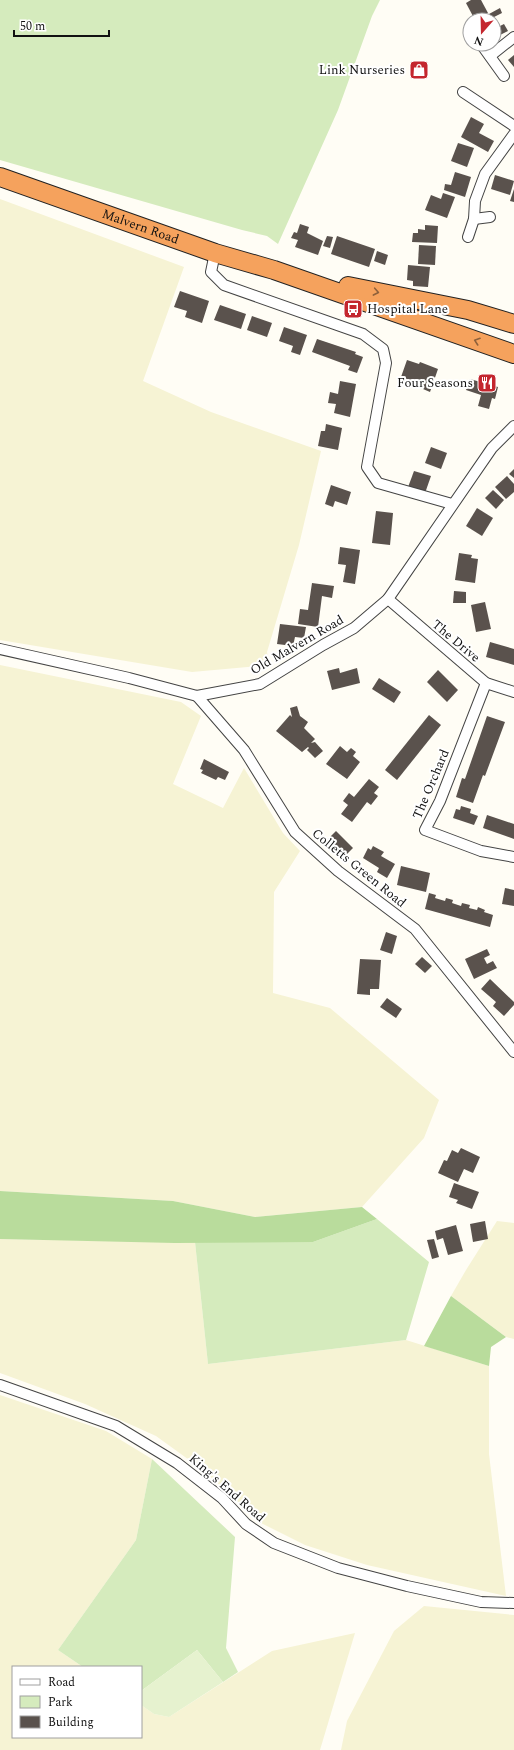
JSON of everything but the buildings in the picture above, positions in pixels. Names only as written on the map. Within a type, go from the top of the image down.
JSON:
[{"type":"highway","name":"Malvern Road","points":[[0,177],[215,253],[282,273],[514,354]]},
{"type":"highway","name":"Malvern Road","points":[[282,273],[468,310],[514,324]]},
{"type":"street","points":[[490,56],[514,37]]},
{"type":"street","points":[[487,52],[504,76]]},
{"type":"street","points":[[463,92],[514,126]]},
{"type":"street","points":[[468,237],[474,219],[475,201],[485,174],[514,134]]},
{"type":"street","points":[[474,219],[490,218]]},
{"type":"street","points":[[215,253],[211,272],[224,284],[357,332],[382,348],[386,363],[367,467],[378,483],[452,504]]},
{"type":"street","name":"Old Malvern Road","points":[[0,649],[122,676],[197,696],[260,684],[323,645],[354,628],[388,599],[492,448],[514,426]]},
{"type":"street","name":"The Drive","points":[[388,599],[486,683],[514,692]]},
{"type":"street","name":"The Orchard","points":[[486,683],[440,801],[426,830],[480,851],[514,857]]},
{"type":"street","name":"Colletts Green Road","points":[[197,696],[244,750],[295,832],[338,871],[415,929],[514,1052]]},
{"type":"street","name":"King's End Road","points":[[0,1385],[116,1426],[177,1463],[222,1498],[246,1524],[274,1542],[338,1568],[399,1584],[481,1602],[514,1602]]},
{"type":"shaded area","points":[[0,199],[184,267],[143,381],[211,412],[321,451],[299,545],[267,652],[269,665],[192,672],[0,640]]},
{"type":"shaded area","points":[[0,665],[181,702],[201,716],[173,784],[223,808],[244,768],[283,833],[300,851],[274,892],[273,993],[330,1008],[439,1100],[424,1138],[362,1207],[255,1217],[173,1201],[0,1191]]},
{"type":"shaded area","points":[[497,1221],[514,1223],[514,1339],[506,1337],[451,1296]]},
{"type":"shaded area","points":[[0,1239],[195,1242],[208,1364],[406,1340],[489,1366],[489,1454],[506,1596],[367,1565],[305,1545],[261,1523],[203,1470],[156,1436],[85,1404],[0,1373]]},
{"type":"shaded area","points":[[0,1395],[106,1431],[152,1459],[136,1540],[58,1650],[82,1666],[12,1666],[12,1738],[142,1738],[142,1706],[154,1714],[169,1717],[272,1651],[355,1633],[320,1750],[0,1750]]},
{"type":"shaded area","points":[[424,1606],[514,1615],[514,1750],[341,1750],[347,1721],[394,1631]]},
{"type":"green space","points":[[0,0],[380,0],[372,16],[338,110],[278,244],[267,236],[0,160]]},
{"type":"green space","points":[[0,1191],[173,1201],[255,1217],[362,1207],[377,1219],[313,1242],[175,1243],[0,1239]]},
{"type":"green space","points":[[377,1219],[429,1262],[406,1340],[208,1364],[195,1242],[313,1242]]},
{"type":"green space","points":[[451,1296],[506,1337],[491,1347],[489,1366],[424,1346]]},
{"type":"green space","points":[[152,1459],[235,1537],[226,1648],[238,1672],[223,1682],[197,1650],[142,1690],[142,1666],[82,1666],[58,1650],[136,1540]]},
{"type":"green space","points":[[197,1650],[223,1682],[169,1717],[154,1714],[142,1706],[142,1690]]},
{"type":"place","name":"Link Nurseries","points":[[419,70]]},
{"type":"place","name":"Hospital Lane","points":[[353,309]]},
{"type":"place","name":"Four Seasons","points":[[487,383]]}]
